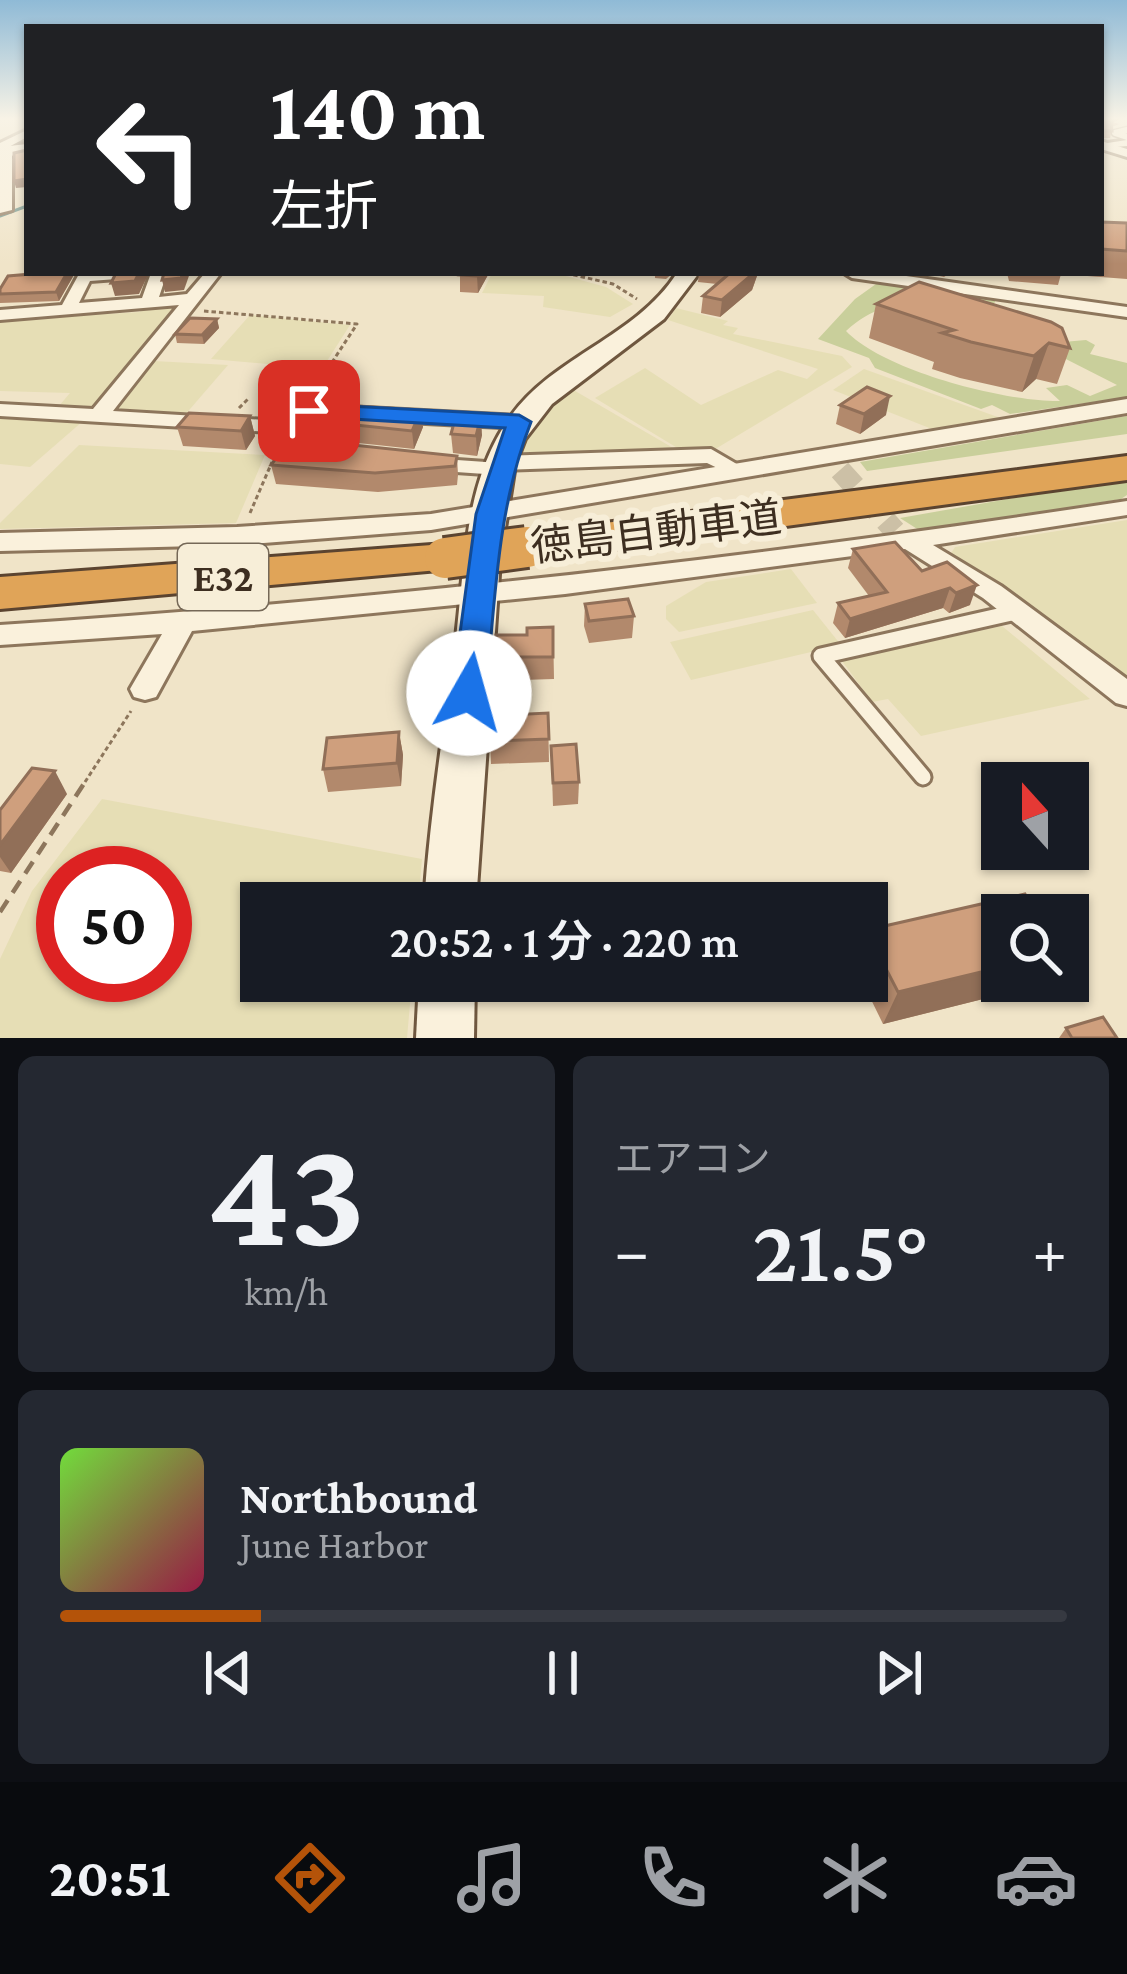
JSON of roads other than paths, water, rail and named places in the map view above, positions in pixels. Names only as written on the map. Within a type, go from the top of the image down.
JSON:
[{"type":"highway","name":"徳島自動車道","points":[[952,491],[1127,456]]},
{"type":"highway","name":"徳島自動車道","points":[[0,593],[445,558],[1127,468]]},
{"type":"main road","points":[[451,882],[490,514],[519,422],[546,392],[657,311],[687,276]]},
{"type":"main road","points":[[445,1038],[446,1002]]},
{"type":"street","points":[[3,182],[3,205]]},
{"type":"street","points":[[69,307],[84,277],[96,276]]},
{"type":"street","points":[[149,302],[158,276]]},
{"type":"street","points":[[99,415],[211,276]]},
{"type":"street","points":[[874,276],[1127,312]]},
{"type":"street","points":[[0,315],[149,302],[187,305]]},
{"type":"street","points":[[0,542],[237,536],[490,514],[736,470],[834,463],[1127,406]]},
{"type":"street","points":[[0,410],[286,427],[309,411],[519,422]]},
{"type":"street","points":[[502,466],[711,456],[736,470]]},
{"type":"street","points":[[0,634],[182,624],[480,598],[1127,508]]},
{"type":"street","points":[[903,537],[1017,611],[1127,695]]},
{"type":"street","points":[[146,689],[182,624]]},
{"type":"lane","points":[[278,445],[365,456]]},
{"type":"lane","points":[[432,464],[502,466]]},
{"type":"lane","points":[[923,777],[821,656],[1017,611]]},
{"type":"waterway","points":[[0,216],[24,207]]},
{"type":"tunnel","points":[[840,470],[895,531]]}]
